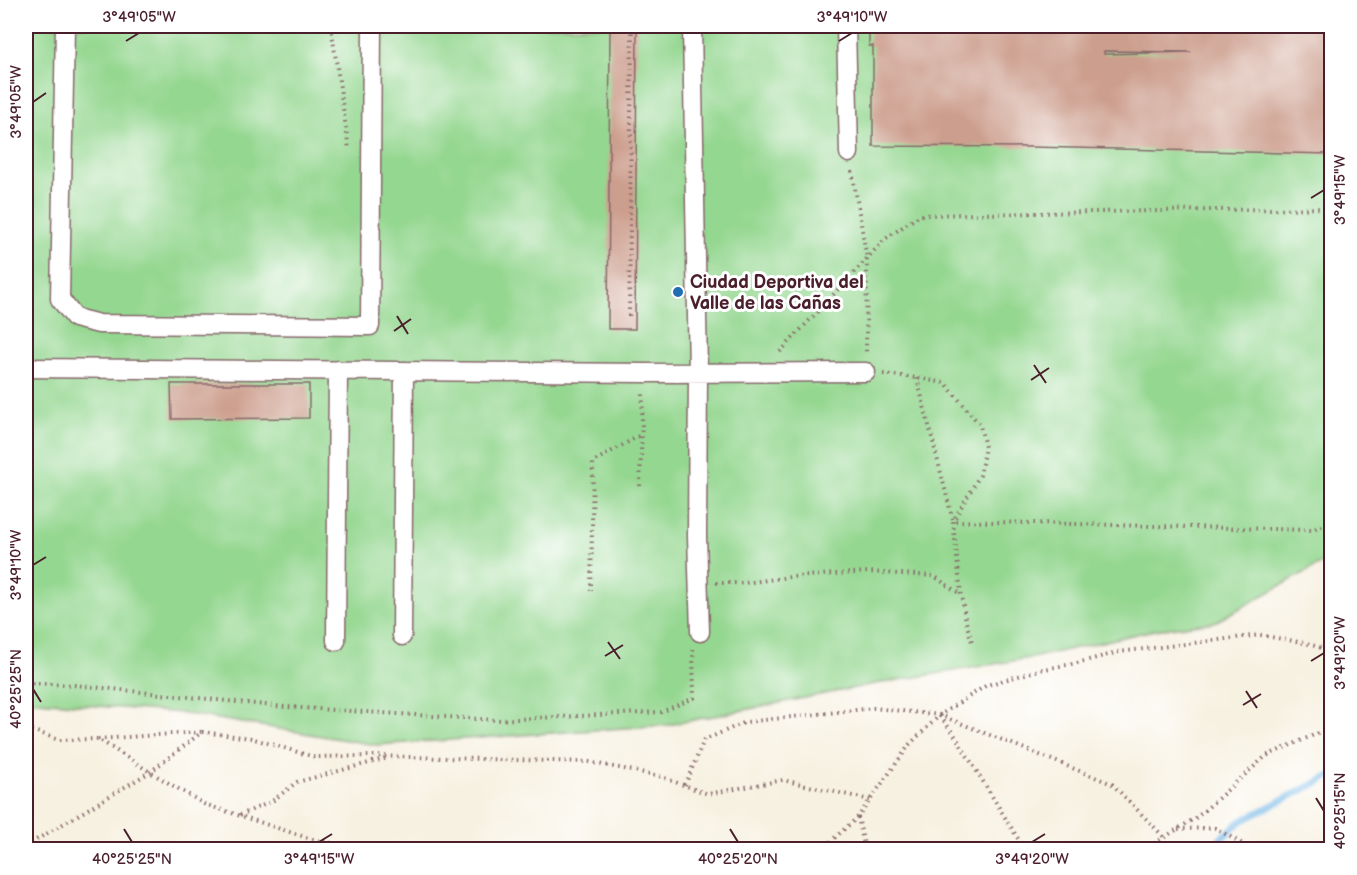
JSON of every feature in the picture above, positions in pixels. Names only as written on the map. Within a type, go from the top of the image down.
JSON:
[{"type":"street","points":[[65,26],[60,299],[75,318],[99,324],[360,326],[370,326],[372,26]]},
{"type":"street","points":[[693,26],[698,373],[697,536],[700,632]]},
{"type":"street","points":[[846,26],[849,153]]},
{"type":"street","points":[[26,368],[644,373],[866,372]]},
{"type":"street","points":[[336,641],[338,370]]},
{"type":"street","points":[[402,636],[404,371]]},
{"type":"path","points":[[331,26],[350,152]]},
{"type":"path","points":[[629,316],[632,26]]},
{"type":"path","points":[[849,153],[867,259],[866,372],[945,383],[980,425],[985,447],[980,475],[953,521]]},
{"type":"path","points":[[760,373],[885,239],[920,215],[1332,208]]},
{"type":"path","points":[[640,486],[644,373]]},
{"type":"path","points":[[917,378],[953,521],[961,594],[966,622],[974,645]]},
{"type":"path","points":[[591,591],[593,462],[642,434]]},
{"type":"path","points":[[953,521],[1312,530],[1332,521]]},
{"type":"path","points":[[698,583],[744,583],[790,577],[879,573],[934,576],[961,594]]},
{"type":"path","points":[[26,684],[74,685],[285,707],[496,720],[661,712],[694,698],[693,641],[700,632]]},
{"type":"path","points":[[821,849],[858,817],[910,744],[940,715],[987,685],[1039,670],[1119,652],[1208,640],[1260,635],[1305,643],[1332,651]]},
{"type":"path","points":[[686,785],[704,740],[746,722],[874,708],[940,715],[1112,784],[1164,837]]},
{"type":"path","points":[[940,715],[1025,849]]},
{"type":"path","points":[[1144,849],[1197,817],[1266,756],[1332,727]]},
{"type":"path","points":[[26,728],[59,741],[202,732],[251,738],[314,757],[391,756],[589,762],[659,776],[708,794],[783,780],[870,800]]},
{"type":"path","points":[[26,846],[150,772],[202,732]]},
{"type":"path","points":[[99,739],[204,804],[308,838],[364,849]]},
{"type":"path","points":[[239,815],[272,802],[297,782],[391,756]]},
{"type":"path","points":[[858,817],[865,849]]},
{"type":"path","points":[[1177,829],[1215,828],[1249,849]]},
{"type":"green space","name":"Ciudad Deportiva del Valle de las Cañas","points":[[26,26],[1331,26],[1331,558],[1215,622],[1154,630],[1036,657],[875,684],[668,725],[376,745],[182,713],[26,700]]},
{"type":"building","points":[[610,26],[637,26],[635,329],[608,329]]},
{"type":"building","points":[[869,26],[1332,26],[1332,154],[873,146],[873,46],[869,46]],"holes":[[[1104,51],[1191,52],[1104,54]]]},
{"type":"building","points":[[171,384],[309,384],[309,418],[172,419]]},
{"type":"waterway","points":[[1208,850],[1241,821],[1332,775]]},
{"type":"place","name":"Ciudad Deportiva del Valle de las Cañas","points":[[678,292]]}]
